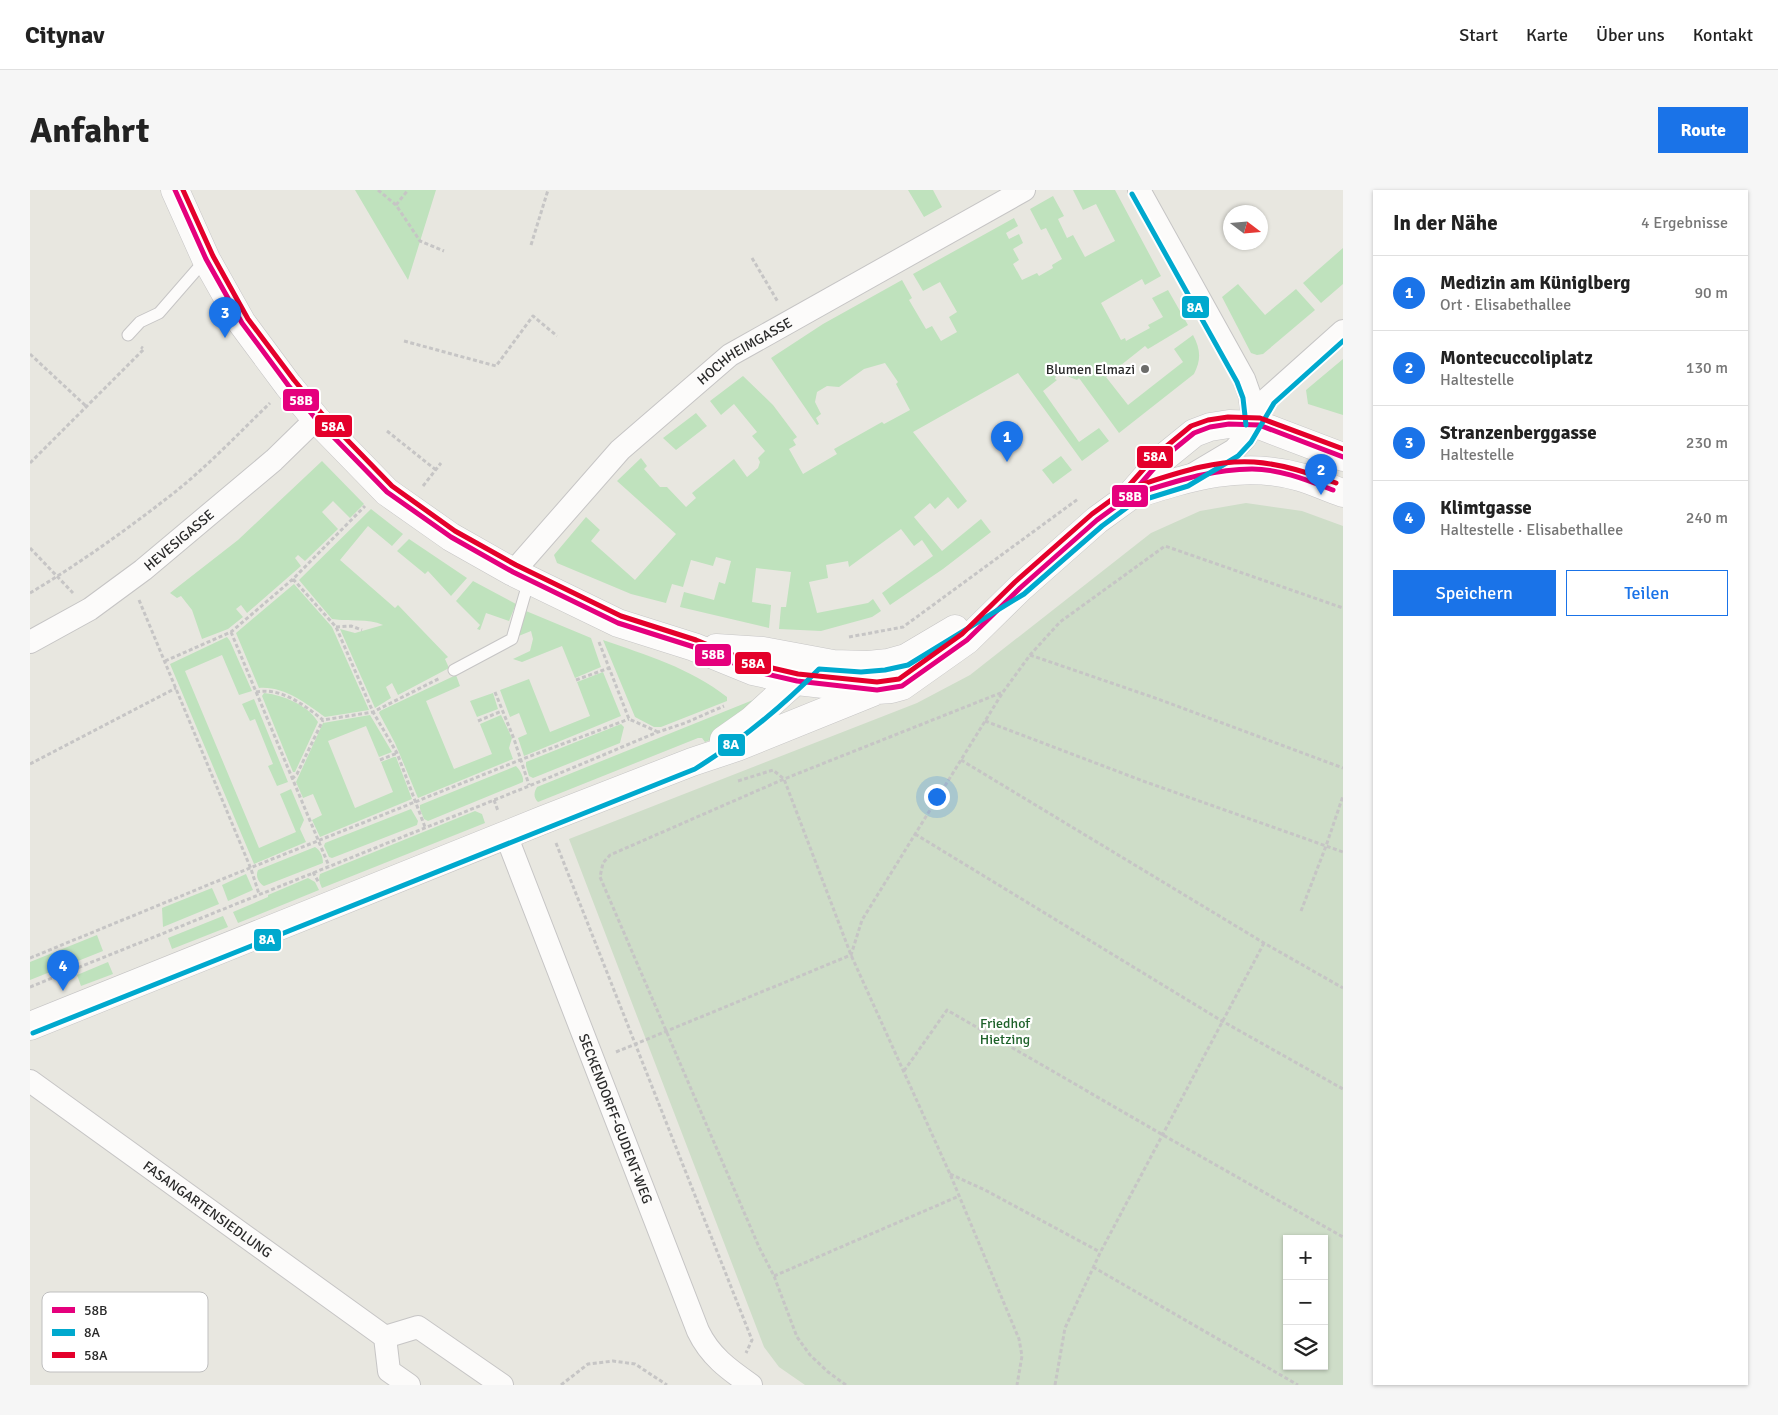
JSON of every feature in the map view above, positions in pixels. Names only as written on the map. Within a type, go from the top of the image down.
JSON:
[{"type":"street","points":[[175,190],[206,259],[242,323],[316,419],[384,488],[451,537],[521,576],[618,623],[694,647],[763,651],[808,675],[877,690],[902,686],[967,640],[1020,588],[1096,520],[1130,496],[1162,459],[1194,433],[1210,426],[1229,424],[1259,425],[1343,457]]},
{"type":"street","name":"HOCHHEIMGASSE","points":[[521,576],[620,450],[730,355],[1024,190]]},
{"type":"street","points":[[1139,190],[1244,379],[1250,396],[1253,424],[1300,477]]},
{"type":"street","points":[[1185,479],[1234,450],[1253,424],[1268,398],[1343,331]]},
{"type":"street","name":"HEVESIGASSE","points":[[30,642],[90,609],[130,579],[274,460],[316,419]]},
{"type":"street","points":[[1130,496],[1185,479],[1219,472],[1253,469],[1300,477],[1343,493]]},
{"type":"street","points":[[692,762],[752,722],[808,675],[833,664],[868,665],[888,663],[906,658],[1020,588]]},
{"type":"street","points":[[777,731],[800,704],[808,675]]},
{"type":"street","points":[[30,1026],[506,835],[692,762],[737,747],[877,690]]},
{"type":"street","name":"SECKENDORFF-GUDENT-WEG","points":[[506,835],[698,1330],[706,1347],[732,1372],[751,1385]]},
{"type":"street","name":"FASANGARTENSIEDLUNG","points":[[30,1081],[385,1337]]},
{"type":"street","points":[[409,1385],[389,1371],[385,1337],[418,1327],[502,1385]]},
{"type":"lane","points":[[128,335],[140,322],[159,313],[206,259]]},
{"type":"lane","points":[[454,670],[512,639],[521,576]]},
{"type":"path","points":[[378,190],[396,204],[420,241],[444,251]]},
{"type":"path","points":[[396,204],[408,190]]},
{"type":"path","points":[[531,245],[548,190]]},
{"type":"path","points":[[752,258],[789,322]]},
{"type":"path","points":[[404,341],[496,366],[533,316],[557,336]]},
{"type":"path","points":[[30,464],[144,350],[128,335]]},
{"type":"path","points":[[30,354],[87,407]]},
{"type":"path","points":[[30,593],[58,576],[167,498],[225,446],[288,385]]},
{"type":"path","points":[[387,431],[436,470]]},
{"type":"path","points":[[422,486],[442,463]]},
{"type":"path","points":[[165,661],[231,632],[293,579],[384,488]]},
{"type":"path","points":[[847,637],[903,627],[1085,494]]},
{"type":"path","points":[[595,1062],[851,954],[862,920],[1003,692],[1030,655],[1060,622],[1165,546],[1343,608]]},
{"type":"path","points":[[30,548],[90,609]]},
{"type":"path","points":[[130,579],[259,894]]},
{"type":"path","points":[[293,579],[336,627],[373,712],[397,754],[425,827]]},
{"type":"path","points":[[584,607],[629,719],[658,732]]},
{"type":"path","points":[[336,627],[351,626],[362,630]]},
{"type":"path","points":[[231,632],[329,866]]},
{"type":"path","points":[[1030,655],[1158,699],[1343,768]]},
{"type":"path","points":[[576,680],[609,668]]},
{"type":"path","points":[[256,692],[266,690],[299,701],[323,720],[373,712],[454,670]]},
{"type":"path","points":[[30,764],[176,688]]},
{"type":"path","points":[[495,692],[530,786]]},
{"type":"path","points":[[846,1385],[828,1372],[810,1355],[797,1337],[774,1276],[759,1247],[600,877],[603,863],[610,855],[784,778],[1003,692]]},
{"type":"path","points":[[30,987],[530,786],[658,732],[685,724],[727,705]]},
{"type":"path","points":[[478,721],[502,711]]},
{"type":"path","points":[[30,958],[520,760],[629,719]]},
{"type":"path","points":[[292,780],[297,774],[323,720]]},
{"type":"path","points":[[985,721],[1343,852]]},
{"type":"path","points":[[380,760],[397,754]]},
{"type":"path","points":[[961,760],[1343,988]]},
{"type":"path","points":[[738,781],[773,770],[784,778],[851,954],[950,1174],[1020,1339],[1022,1356],[1018,1385]]},
{"type":"path","points":[[1301,912],[1343,796]]},
{"type":"path","points":[[915,834],[1222,1021],[1343,1089]]},
{"type":"path","points":[[555,840],[752,1340],[749,1350],[732,1372]]},
{"type":"path","points":[[1056,1385],[1065,1328],[1100,1252],[1264,942]]},
{"type":"path","points":[[904,1072],[947,1010],[1343,1237]]},
{"type":"path","points":[[950,1174],[985,1190],[1100,1252]]},
{"type":"path","points":[[774,1276],[959,1196]]},
{"type":"path","points":[[1093,1267],[1298,1385]]},
{"type":"path","points":[[561,1385],[588,1364],[613,1361],[635,1364],[667,1385]]},
{"type":"green space","points":[[355,190],[436,190],[408,280]]},
{"type":"green space","points":[[908,190],[933,190],[942,207],[924,217]]},
{"type":"green space","points":[[1073,190],[1115,190],[1161,276],[1145,285],[1142,279],[1101,303],[1121,340],[1125,338],[1126,341],[1150,328],[1148,325],[1163,317],[1152,298],[1168,290],[1188,325],[1148,349],[1145,346],[1106,377],[1128,405],[1183,362],[1174,349],[1193,335],[1199,350],[1196,369],[1194,374],[1119,433],[1079,378],[1077,380],[1057,372],[1055,379],[1057,380],[1043,391],[1079,442],[1099,428],[1109,441],[1082,461],[1018,373],[913,432],[967,501],[958,509],[948,497],[935,509],[930,503],[914,517],[942,551],[981,519],[991,532],[943,569],[890,605],[882,593],[933,556],[922,540],[914,546],[901,529],[849,567],[848,561],[826,565],[828,578],[809,582],[817,613],[868,603],[873,599],[881,611],[872,617],[821,631],[779,629],[781,607],[786,607],[791,572],[756,568],[752,602],[771,605],[769,628],[680,607],[684,592],[714,600],[719,582],[725,584],[731,561],[716,557],[713,566],[691,560],[683,587],[672,584],[666,603],[631,594],[557,563],[554,555],[586,517],[600,530],[591,541],[635,580],[676,534],[617,481],[641,458],[647,466],[644,469],[660,487],[667,487],[686,507],[696,498],[692,493],[734,459],[747,477],[758,468],[760,462],[758,458],[765,451],[752,436],[757,432],[734,404],[721,415],[710,401],[743,376],[773,405],[797,437],[793,440],[796,445],[789,449],[803,474],[837,454],[834,449],[882,422],[884,424],[910,410],[896,384],[898,382],[885,363],[864,369],[839,387],[827,386],[817,392],[815,402],[821,414],[816,418],[819,424],[817,425],[771,358],[823,324],[902,280],[912,298],[909,300],[926,329],[932,326],[941,341],[957,332],[949,317],[957,312],[940,282],[923,291],[913,274],[1014,218],[1018,226],[1006,233],[1009,239],[1019,234],[1023,243],[1013,249],[1019,260],[1013,264],[1022,280],[1037,273],[1039,276],[1053,268],[1052,265],[1062,259],[1046,228],[1041,230],[1030,209],[1053,196],[1064,216],[1058,219],[1067,238],[1073,235],[1085,257],[1115,241],[1096,204],[1083,210]]},
{"type":"green space","points":[[1343,248],[1343,284],[1321,303],[1303,283]]},
{"type":"green space","points":[[1238,284],[1265,315],[1296,289],[1315,310],[1263,354],[1251,353],[1222,297]]},
{"type":"green space","points":[[1343,359],[1343,415],[1308,404],[1306,390]]},
{"type":"green space","points":[[696,413],[707,426],[676,450],[663,438]]},
{"type":"green space","points":[[1061,456],[1072,470],[1053,484],[1042,470]]},
{"type":"green space","points":[[322,461],[364,504],[350,518],[333,501],[322,512],[338,529],[305,561],[298,555],[295,558],[301,566],[247,613],[241,605],[236,609],[243,617],[228,629],[202,639],[192,610],[181,596],[177,598],[170,593],[238,540]]},
{"type":"green space","name":"Friedhof Hietzing","points":[[1246,503],[1302,511],[1343,526],[1343,1385],[805,1385],[779,1367],[764,1347],[569,839],[917,703],[970,675],[1151,533],[1200,511]]},
{"type":"green space","points":[[371,509],[403,534],[392,546],[368,526],[340,560],[395,608],[398,605],[448,657],[445,659],[449,668],[398,695],[392,683],[386,687],[391,698],[375,708],[340,629],[355,633],[383,625],[365,621],[332,619],[299,580]]},
{"type":"green space","points":[[409,539],[467,578],[451,596],[428,571],[425,574],[397,551]]},
{"type":"green space","points":[[473,581],[516,604],[509,621],[486,613],[480,630],[477,629],[480,625],[456,601]]},
{"type":"green space","points":[[294,584],[332,627],[369,710],[325,717],[294,696],[277,690],[259,688],[236,633]]},
{"type":"green space","points":[[526,611],[591,638],[601,667],[575,678],[562,646],[522,662],[513,659],[530,651],[533,639],[531,631],[516,637]]},
{"type":"green space","points":[[227,637],[252,691],[239,695],[222,655],[185,671],[259,848],[296,832],[280,794],[291,789],[304,820],[300,829],[306,842],[254,864],[170,664]]},
{"type":"green space","points":[[603,640],[683,670],[713,687],[727,697],[727,701],[661,727],[654,727],[635,717]]},
{"type":"green space","points":[[603,672],[621,716],[524,756],[518,738],[527,734],[519,713],[510,717],[500,690],[529,679],[550,732],[590,716],[577,682]]},
{"type":"green space","points":[[456,675],[460,686],[426,701],[454,769],[492,754],[480,724],[501,715],[512,738],[509,748],[513,759],[418,798],[395,743],[379,713]]},
{"type":"green space","points":[[264,693],[279,696],[302,706],[318,722],[295,772],[293,772],[262,696]]},
{"type":"green space","points":[[493,693],[498,709],[477,717],[470,701]]},
{"type":"green space","points":[[758,698],[723,735],[705,742],[702,738],[698,738],[538,802],[535,798],[537,787]]},
{"type":"green space","points":[[254,699],[288,782],[277,786],[268,766],[273,764],[255,719],[250,721],[242,704]]},
{"type":"green space","points":[[370,715],[392,752],[379,757],[366,726],[328,741],[355,808],[393,792],[381,762],[394,757],[396,757],[412,799],[320,837],[312,820],[322,815],[313,794],[303,798],[296,782],[323,723]]},
{"type":"green space","points":[[621,724],[624,727],[620,743],[533,778],[529,776],[526,762]]},
{"type":"green space","points":[[516,766],[523,778],[523,782],[428,821],[424,819],[420,805]]},
{"type":"green space","points":[[411,809],[418,821],[417,825],[332,858],[329,857],[324,846],[325,843]]},
{"type":"green space","points":[[475,811],[482,814],[485,823],[322,888],[319,880],[320,874]]},
{"type":"green space","points":[[315,847],[321,854],[323,863],[264,886],[259,881],[257,877],[258,870]]},
{"type":"green space","points":[[246,874],[253,890],[228,901],[222,885]]},
{"type":"green space","points":[[308,878],[315,882],[319,890],[238,923],[233,912]]},
{"type":"green space","points":[[212,888],[219,904],[163,927],[162,908]]},
{"type":"green space","points":[[223,916],[228,927],[172,949],[168,938]]},
{"type":"green space","points":[[97,935],[103,951],[30,980],[30,962]]},
{"type":"green space","points":[[108,962],[113,974],[81,986],[77,975]]},
{"type":"transit line","name":"58B","points":[[175,190],[206,259],[242,323],[316,419],[387,492],[451,537],[513,572],[618,623],[694,647],[753,671],[797,681],[877,690],[902,686],[967,640],[1020,588],[1097,520],[1130,496],[1162,459],[1194,433],[1210,427],[1229,424],[1259,425],[1343,457]]},
{"type":"transit line","name":"58A","points":[[183,190],[213,256],[248,319],[322,414],[392,486],[455,531],[516,565],[621,616],[696,640],[755,664],[798,674],[877,682],[899,679],[962,634],[1015,582],[1092,514],[1125,490],[1157,454],[1191,426],[1208,420],[1228,417],[1260,418],[1343,449]]},
{"type":"transit line","name":"8A","points":[[1132,194],[1237,382],[1243,398],[1246,425]]},
{"type":"transit line","name":"8A","points":[[33,1033],[695,769],[760,723],[819,669],[861,672],[885,670],[908,665],[1024,594],[1102,526],[1133,503],[1188,486],[1238,456],[1251,442],[1274,403],[1343,341]]},
{"type":"transit line","name":"58A","points":[[1130,488],[1191,469],[1238,462],[1264,463],[1285,467],[1306,472],[1336,483]]},
{"type":"transit line","name":"58B","points":[[1132,495],[1206,474],[1252,469],[1283,473],[1333,490]]},
{"type":"place","name":"Stranzenberggasse","points":[[225,338]]},
{"type":"place","name":"Blumen Elmazi","points":[[1145,369]]},
{"type":"place","name":"Medizin am Küniglberg","points":[[1007,462]]},
{"type":"place","name":"Montecuccoliplatz","points":[[1321,495]]},
{"type":"place","name":"Klimtgasse","points":[[63,991]]}]
